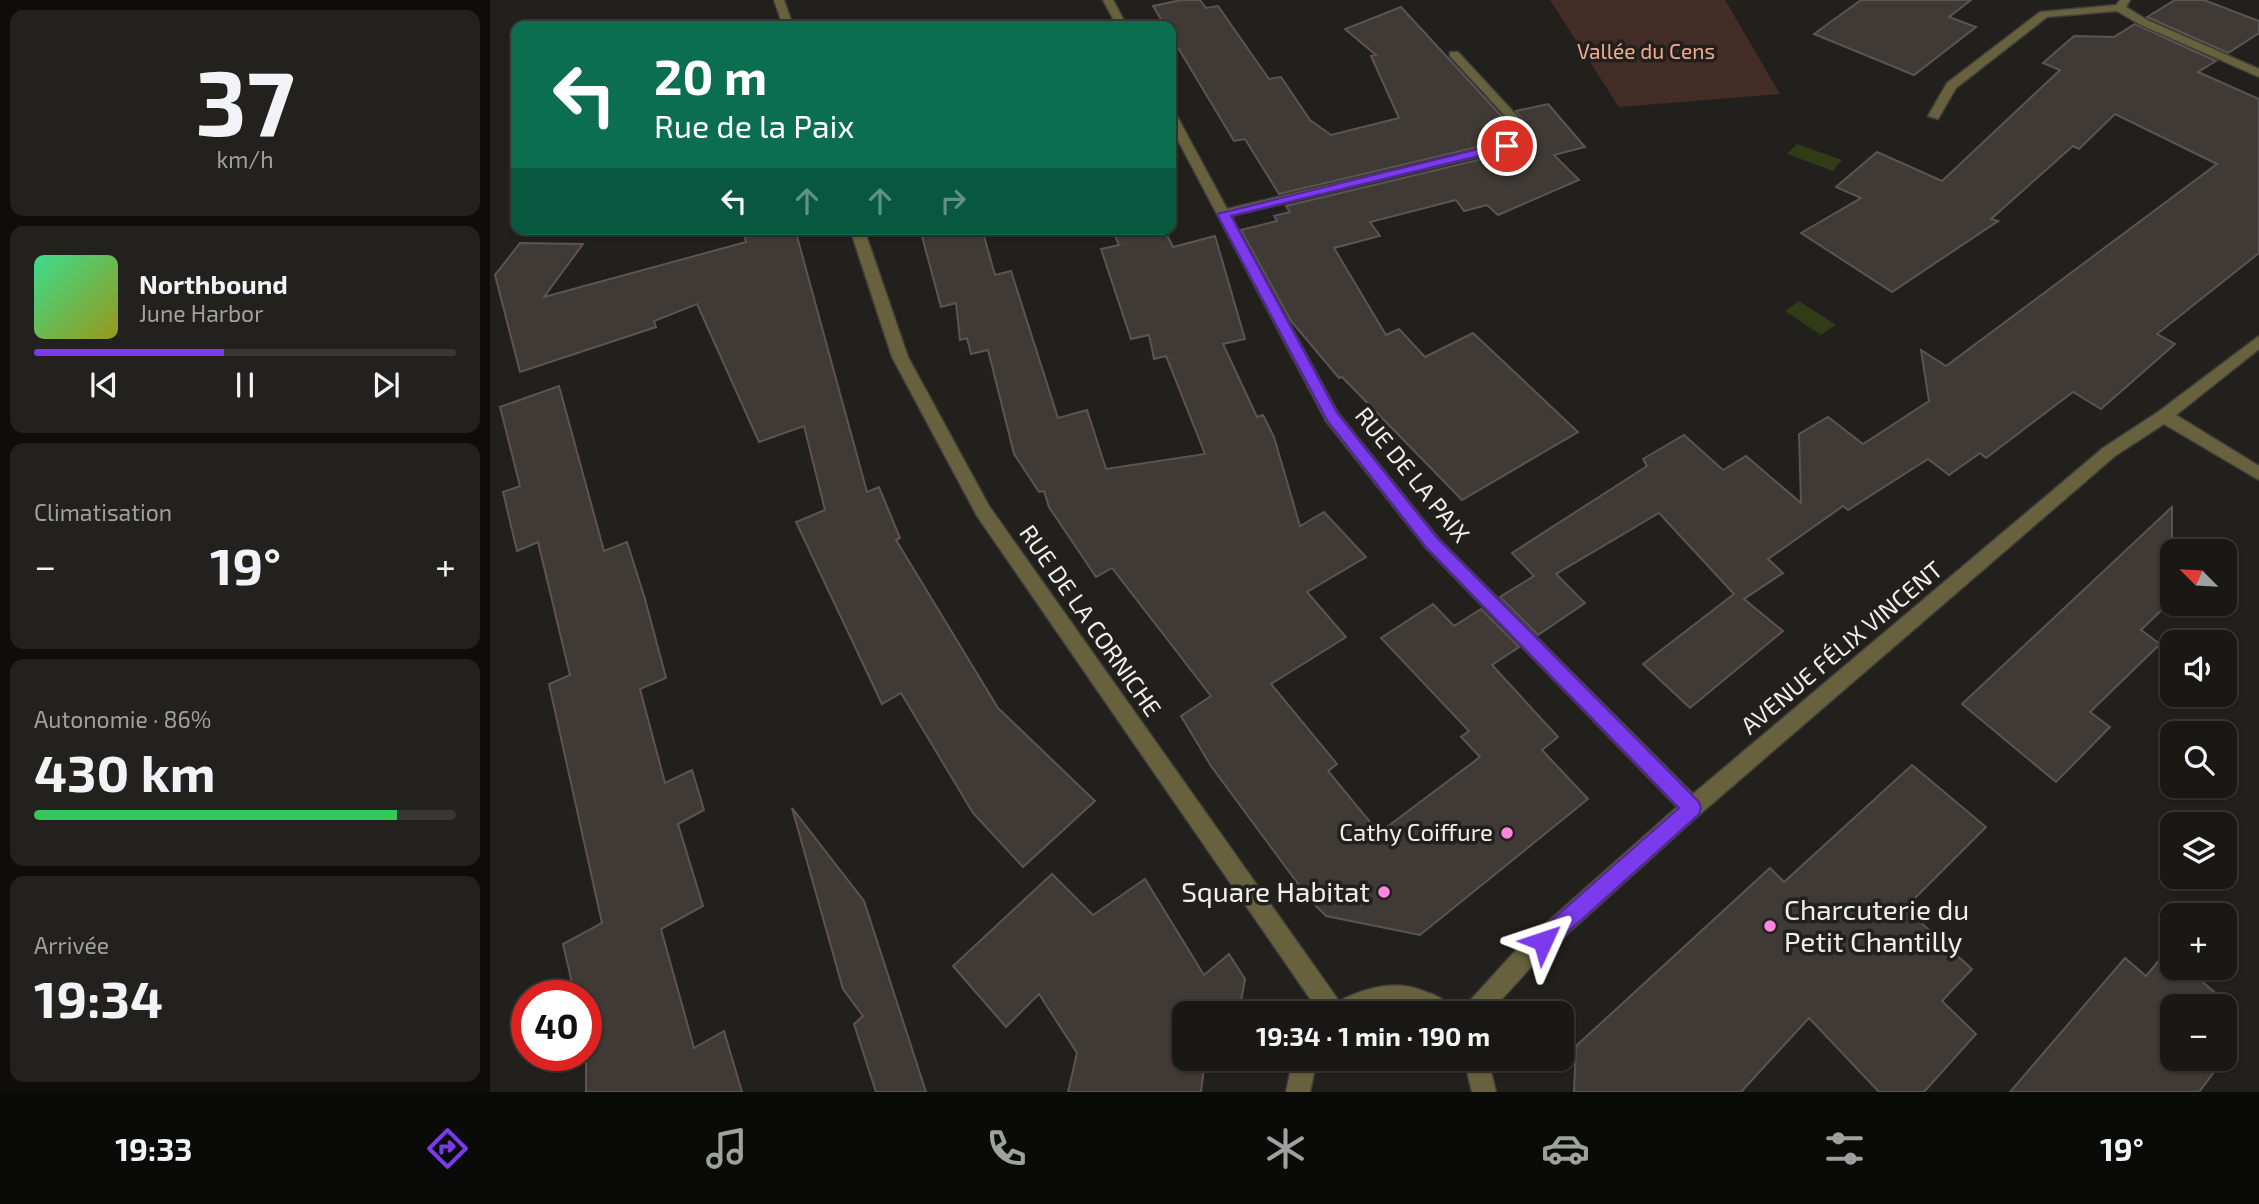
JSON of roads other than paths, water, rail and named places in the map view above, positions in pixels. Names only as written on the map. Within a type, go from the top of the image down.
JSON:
[{"type":"street","points":[[779,0],[786,21]]},
{"type":"street","points":[[1108,0],[1119,21]]},
{"type":"street","points":[[1934,116],[1951,86],[2044,14],[2122,4],[2143,22],[2259,73]]},
{"type":"street","points":[[1223,214],[1507,146],[1515,120],[1454,54]]},
{"type":"street","name":"RUE DE LA PAIX","points":[[1176,126],[1332,416],[1432,542],[1692,808]]},
{"type":"street","name":"RUE DE LA CORNICHE","points":[[859,235],[900,357],[983,510],[1328,1001]]},
{"type":"street","name":"AVENUE FÉLIX VINCENT","points":[[1485,1001],[1525,957],[1692,808],[2109,452],[2164,416],[2259,341]]},
{"type":"street","points":[[2164,416],[2259,474]]},
{"type":"street","points":[[1360,1001],[1386,996],[1418,1001]]},
{"type":"street","points":[[1298,1092],[1302,1071]]},
{"type":"street","points":[[1479,1071],[1484,1092]]},
{"type":"place","name":"Cathy Coiffure","points":[[1507,833]]},
{"type":"place","name":"Square Habitat","points":[[1384,892]]},
{"type":"place","name":"Charcuterie du Petit Chantilly","points":[[1770,926]]},
{"type":"park label","name":"Vallée du Cens","points":[[1646,52]]}]
